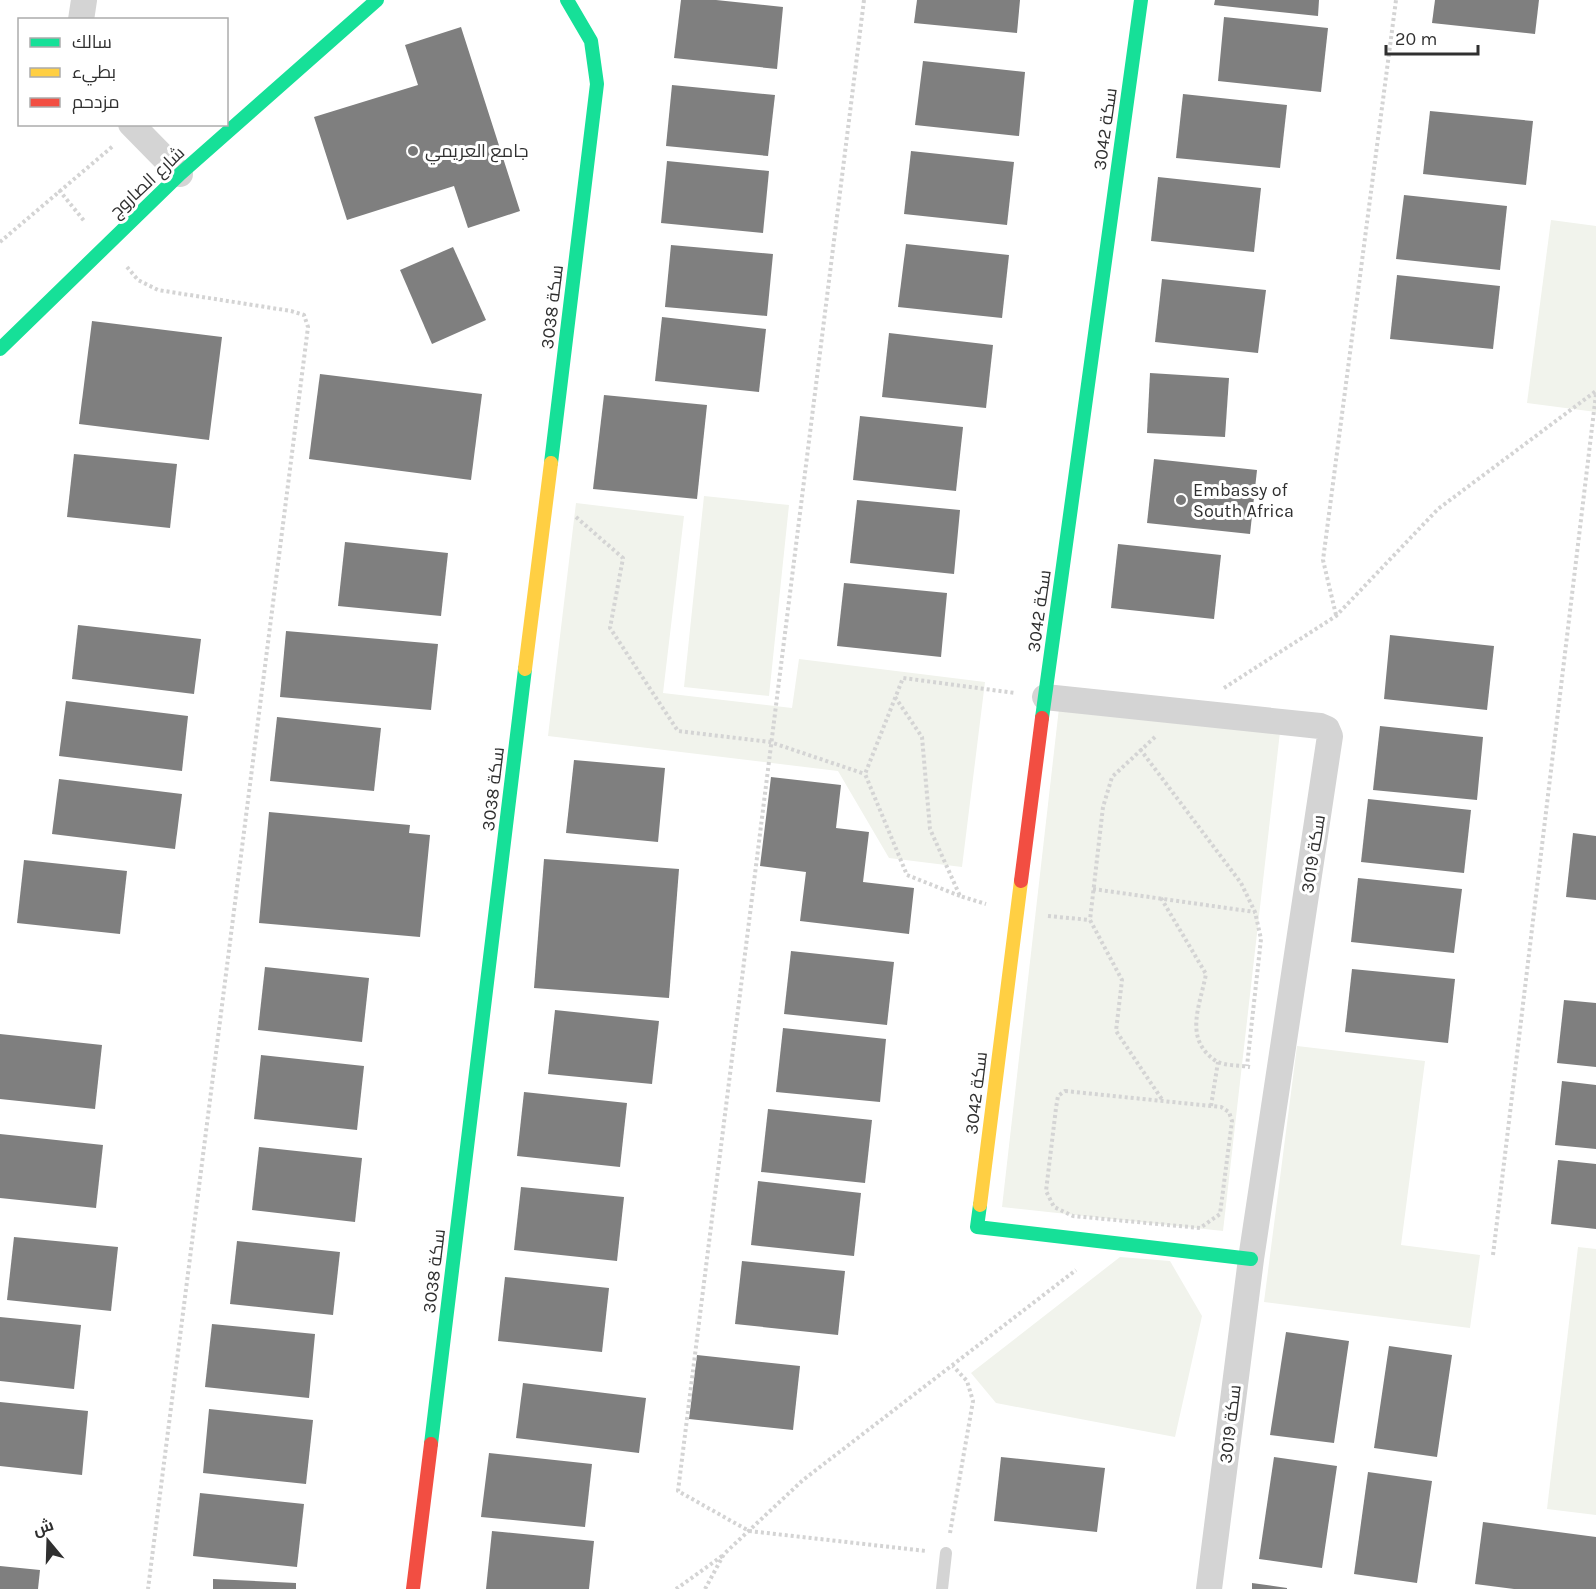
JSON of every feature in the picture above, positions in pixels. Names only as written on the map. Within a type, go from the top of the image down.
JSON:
[{"type":"street","points":[[81,18],[84,0]]},
{"type":"street","name":"شارع الصاروج","points":[[0,349],[180,174],[366,5],[377,0]]},
{"type":"street","name":"سكة 3038","points":[[413,1589],[597,84],[591,41],[567,0]]},
{"type":"street","name":"سكة 3042","points":[[1110,1244],[977,1227],[1045,697],[1141,0]]},
{"type":"street","points":[[133,126],[180,174]]},
{"type":"street","name":"سكة 3019","points":[[1045,697],[1320,726],[1327,729],[1330,736],[1251,1259],[1209,1589]]},
{"type":"street","points":[[1110,1244],[1251,1259]]},
{"type":"lane","points":[[942,1589],[946,1553]]},
{"type":"path","points":[[864,0],[678,1491],[749,1531],[946,1553],[973,1401],[967,1381],[953,1366]]},
{"type":"path","points":[[1336,616],[1323,560],[1395,0]]},
{"type":"path","points":[[0,242],[133,126]]},
{"type":"path","points":[[58,190],[138,280],[158,290],[291,311],[304,315],[308,327],[148,1589]]},
{"type":"path","points":[[1185,713],[1336,616],[1438,508],[1596,392]]},
{"type":"path","points":[[1493,1255],[1596,392]]},
{"type":"path","points":[[547,492],[623,558],[610,628],[678,731],[770,742],[865,774]]},
{"type":"path","points":[[1045,697],[903,678],[865,774],[906,875],[960,896],[1017,914],[1090,920]]},
{"type":"path","points":[[895,697],[922,737],[930,829],[960,896]]},
{"type":"path","points":[[1162,1101],[1116,1031],[1122,980],[1090,920],[1102,807],[1112,777],[1140,749],[1241,883],[1255,912],[1261,939],[1247,1066]]},
{"type":"path","points":[[1093,889],[1255,912]]},
{"type":"path","points":[[1161,898],[1206,974],[1195,1032],[1197,1041],[1218,1062],[1211,1106]]},
{"type":"path","points":[[1065,1091],[1211,1106],[1229,1112],[1232,1121],[1220,1214],[1200,1228],[1073,1216],[1054,1207],[1047,1191],[1058,1096],[1065,1091]]},
{"type":"path","points":[[676,1589],[724,1554],[803,1480],[1110,1244]]},
{"type":"path","points":[[705,1589],[724,1554]]},
{"type":"shaded area","points":[[1551,220],[1596,226],[1596,412],[1527,403]]},
{"type":"shaded area","points":[[704,496],[789,505],[769,696],[684,687]]},
{"type":"shaded area","points":[[576,503],[684,516],[663,693],[792,708],[799,659],[985,682],[962,867],[889,858],[838,771],[548,736]]},
{"type":"shaded area","points":[[1059,708],[1280,732],[1223,1231],[1002,1207]]},
{"type":"shaded area","points":[[1297,1046],[1425,1061],[1401,1245],[1480,1255],[1470,1328],[1264,1302]]},
{"type":"shaded area","points":[[1578,1247],[1596,1249],[1596,1515],[1547,1509]]},
{"type":"shaded area","points":[[1120,1257],[1170,1261],[1202,1316],[1175,1437],[996,1403],[971,1373]]},
{"type":"building","points":[[681,0],[716,0],[783,7],[777,69],[674,58]]},
{"type":"building","points":[[917,0],[1020,0],[1017,33],[914,23]]},
{"type":"building","points":[[1215,0],[1319,0],[1318,16],[1214,5]]},
{"type":"building","points":[[1435,0],[1539,0],[1535,34],[1432,23]]},
{"type":"building","points":[[1224,17],[1328,28],[1321,92],[1218,81]]},
{"type":"building","name":"جامع العريمي","points":[[461,27],[520,211],[468,228],[454,186],[347,220],[314,117],[418,85],[405,45]]},
{"type":"building","points":[[923,61],[1025,72],[1019,136],[915,125]]},
{"type":"building","points":[[672,85],[775,95],[768,156],[666,146]]},
{"type":"building","points":[[1183,94],[1287,105],[1280,168],[1176,158]]},
{"type":"building","points":[[1430,111],[1533,121],[1526,185],[1423,174]]},
{"type":"building","points":[[911,151],[1014,162],[1007,225],[904,214]]},
{"type":"building","points":[[667,161],[769,171],[763,233],[661,223]]},
{"type":"building","points":[[1158,177],[1261,188],[1254,252],[1151,241]]},
{"type":"building","points":[[1404,195],[1507,206],[1500,270],[1396,259]]},
{"type":"building","points":[[906,244],[1009,255],[1002,318],[898,307]]},
{"type":"building","points":[[671,245],[773,254],[767,316],[665,307]]},
{"type":"building","points":[[453,247],[486,320],[432,344],[400,270]]},
{"type":"building","points":[[1397,275],[1500,286],[1493,349],[1390,339]]},
{"type":"building","points":[[1162,279],[1266,290],[1258,353],[1155,342]]},
{"type":"building","points":[[662,317],[766,329],[759,392],[655,381]]},
{"type":"building","points":[[92,321],[222,337],[209,440],[79,424]]},
{"type":"building","points":[[889,333],[993,345],[986,408],[882,397]]},
{"type":"building","points":[[1150,373],[1229,378],[1225,437],[1147,433]]},
{"type":"building","points":[[320,374],[482,394],[471,480],[309,459]]},
{"type":"building","points":[[604,395],[707,405],[697,499],[593,489]]},
{"type":"building","points":[[860,416],[963,427],[956,491],[853,480]]},
{"type":"building","points":[[74,454],[177,464],[170,528],[67,517]]},
{"type":"building","points":[[1154,459],[1257,470],[1250,534],[1147,523]]},
{"type":"building","points":[[857,500],[960,510],[954,574],[850,563]]},
{"type":"building","points":[[345,542],[448,553],[441,616],[338,606]]},
{"type":"building","points":[[1118,544],[1221,555],[1214,619],[1111,608]]},
{"type":"building","points":[[844,583],[947,593],[941,657],[837,646]]},
{"type":"building","points":[[78,625],[201,639],[194,694],[72,679]]},
{"type":"building","points":[[286,631],[438,644],[431,710],[280,697]]},
{"type":"building","points":[[1390,635],[1494,646],[1487,710],[1384,699]]},
{"type":"building","points":[[66,701],[188,716],[182,771],[59,756]]},
{"type":"building","points":[[277,717],[381,728],[374,791],[270,781]]},
{"type":"building","points":[[1380,726],[1483,737],[1477,800],[1373,790]]},
{"type":"building","points":[[574,760],[665,768],[658,842],[566,833]]},
{"type":"building","points":[[771,777],[841,785],[836,828],[869,832],[863,882],[914,888],[909,934],[800,921],[806,872],[760,866]]},
{"type":"building","points":[[59,779],[182,794],[175,849],[52,834]]},
{"type":"building","points":[[1368,799],[1471,810],[1464,873],[1361,862]]},
{"type":"building","points":[[269,812],[410,825],[409,833],[430,835],[420,937],[259,923]]},
{"type":"building","points":[[1573,833],[1596,836],[1596,900],[1566,897]]},
{"type":"building","points":[[544,859],[679,869],[669,998],[534,988]]},
{"type":"building","points":[[24,860],[127,871],[120,934],[17,923]]},
{"type":"building","points":[[1358,878],[1462,889],[1454,953],[1351,942]]},
{"type":"building","points":[[791,951],[894,962],[887,1025],[784,1014]]},
{"type":"building","points":[[265,967],[369,978],[362,1042],[258,1030]]},
{"type":"building","points":[[1352,969],[1455,979],[1448,1043],[1345,1032]]},
{"type":"building","points":[[1564,1000],[1596,1003],[1596,1067],[1557,1063]]},
{"type":"building","points":[[555,1010],[659,1021],[652,1084],[548,1074]]},
{"type":"building","points":[[783,1028],[886,1039],[880,1102],[776,1092]]},
{"type":"building","points":[[0,1034],[102,1045],[95,1109],[0,1099]]},
{"type":"building","points":[[261,1055],[364,1066],[357,1130],[254,1119]]},
{"type":"building","points":[[1562,1081],[1596,1085],[1596,1149],[1555,1145]]},
{"type":"building","points":[[524,1092],[627,1103],[620,1167],[517,1156]]},
{"type":"building","points":[[768,1109],[872,1120],[865,1183],[761,1172]]},
{"type":"building","points":[[0,1134],[103,1145],[96,1208],[0,1198]]},
{"type":"building","points":[[259,1147],[362,1158],[355,1222],[252,1210]]},
{"type":"building","points":[[1558,1160],[1596,1164],[1596,1229],[1551,1224]]},
{"type":"building","points":[[758,1181],[861,1193],[854,1256],[751,1245]]},
{"type":"building","points":[[521,1187],[624,1197],[617,1261],[514,1250]]},
{"type":"building","points":[[14,1237],[118,1247],[111,1311],[7,1300]]},
{"type":"building","points":[[237,1241],[340,1252],[333,1315],[230,1304]]},
{"type":"building","points":[[742,1261],[845,1271],[838,1335],[735,1324]]},
{"type":"building","points":[[505,1277],[609,1288],[602,1352],[498,1341]]},
{"type":"building","points":[[0,1317],[81,1325],[74,1389],[0,1381]]},
{"type":"building","points":[[212,1324],[315,1334],[309,1398],[205,1387]]},
{"type":"building","points":[[1286,1332],[1349,1341],[1334,1443],[1270,1435]]},
{"type":"building","points":[[1389,1346],[1452,1355],[1437,1457],[1374,1448]]},
{"type":"building","points":[[697,1355],[800,1366],[793,1430],[689,1419]]},
{"type":"building","points":[[523,1383],[646,1398],[639,1453],[516,1438]]},
{"type":"building","points":[[0,1402],[88,1411],[82,1475],[0,1466]]},
{"type":"building","points":[[209,1409],[313,1420],[306,1484],[203,1473]]},
{"type":"building","points":[[489,1453],[592,1464],[585,1527],[481,1517]]},
{"type":"building","points":[[1001,1457],[1105,1468],[1097,1532],[994,1521]]},
{"type":"building","points":[[1274,1457],[1337,1466],[1322,1568],[1259,1559]]},
{"type":"building","points":[[1368,1472],[1432,1481],[1417,1583],[1354,1574]]},
{"type":"building","points":[[200,1493],[304,1504],[297,1567],[193,1556]]},
{"type":"building","points":[[1483,1522],[1596,1537],[1596,1589],[1514,1589],[1475,1584]]},
{"type":"building","points":[[492,1531],[594,1541],[589,1589],[486,1589]]},
{"type":"building","points":[[0,1566],[40,1570],[38,1589],[0,1589]]},
{"type":"building","points":[[213,1579],[296,1583],[296,1589],[213,1589]]},
{"type":"building","points":[[1252,1583],[1287,1588],[1287,1589],[1252,1589]]},
{"type":"traffic: fast","points":[[0,349],[180,174],[377,0]]},
{"type":"traffic: fast","points":[[551,463],[597,84],[591,41],[567,0]]},
{"type":"traffic: fast","points":[[1042,718],[1141,0]]},
{"type":"traffic: fast","points":[[431,1444],[525,669]]},
{"type":"traffic: fast","points":[[980,1205],[977,1227],[1251,1259]]},
{"type":"traffic: slow","points":[[525,669],[551,463]]},
{"type":"traffic: slow","points":[[980,1205],[1021,881]]},
{"type":"traffic: jam","points":[[1021,881],[1042,718]]},
{"type":"traffic: jam","points":[[413,1589],[431,1444]]},
{"type":"place","name":"جامع العريمي","points":[[413,151]]},
{"type":"place","name":"Embassy of South Africa","points":[[1181,500]]}]
